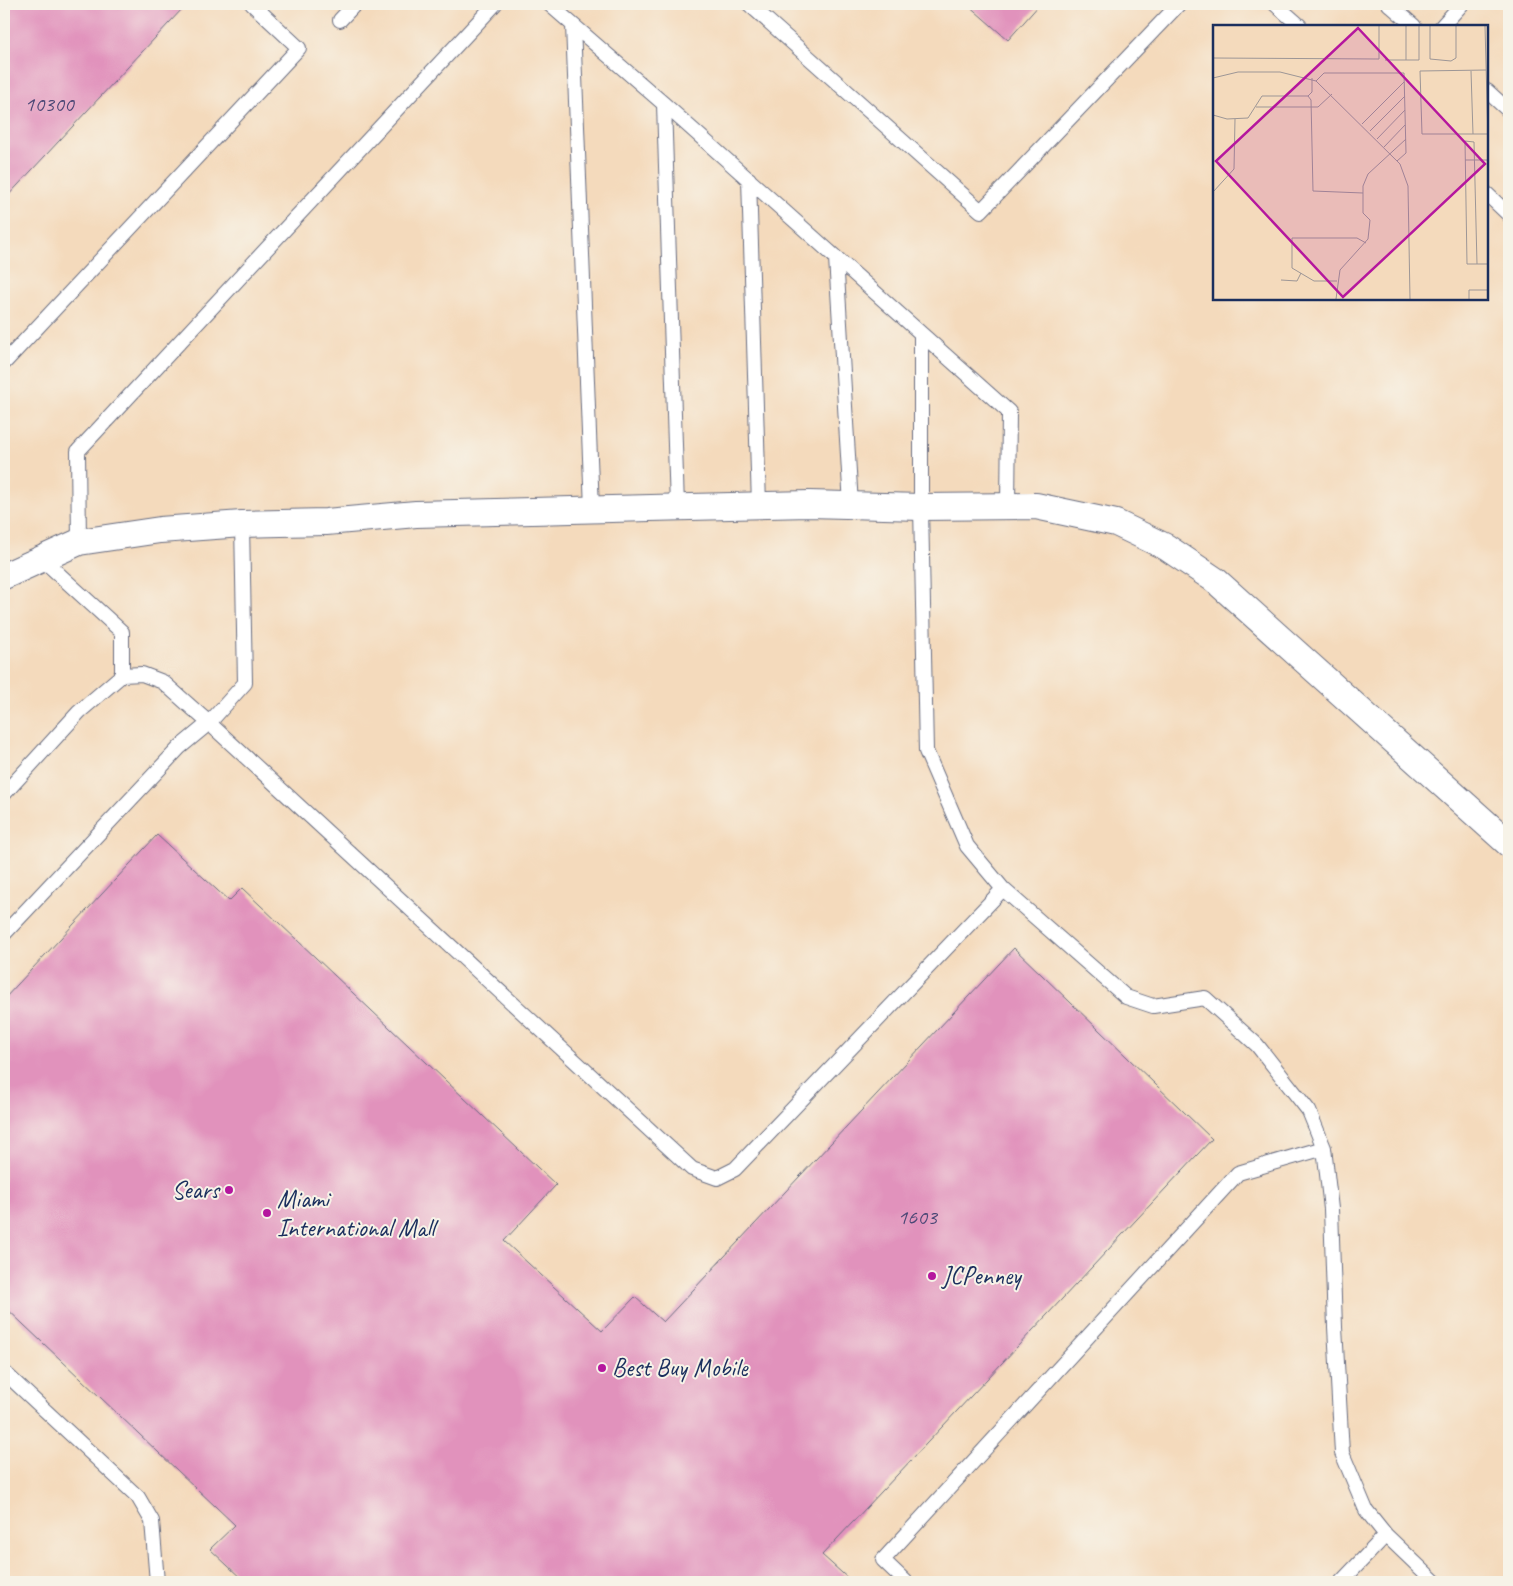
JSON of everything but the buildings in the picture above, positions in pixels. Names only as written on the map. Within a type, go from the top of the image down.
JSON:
[{"type":"street","points":[[4,576],[79,542],[160,530],[242,524],[326,522],[416,514],[759,505],[1036,506],[1116,523],[1166,547],[1215,580],[1509,844]]},
{"type":"lane","points":[[4,363],[299,48],[252,4]]},
{"type":"lane","points":[[340,20],[355,4]]},
{"type":"lane","points":[[79,542],[78,451],[495,4]]},
{"type":"lane","points":[[549,4],[1009,412],[1008,507]]},
{"type":"lane","points":[[749,4],[980,210],[1178,4]]},
{"type":"lane","points":[[1275,4],[1299,25]]},
{"type":"lane","points":[[1389,4],[1413,25]]},
{"type":"lane","points":[[1443,25],[1462,4]]},
{"type":"lane","points":[[573,25],[592,510]]},
{"type":"lane","points":[[1488,91],[1509,110]]},
{"type":"lane","points":[[664,104],[677,507]]},
{"type":"lane","points":[[749,180],[759,505]]},
{"type":"lane","points":[[1488,195],[1509,214]]},
{"type":"lane","points":[[836,258],[851,505]]},
{"type":"lane","points":[[921,334],[921,507],[926,751],[967,846],[1003,889],[1126,997],[1153,1006],[1206,998],[1257,1044],[1309,1111],[1324,1148],[1331,1209],[1342,1453],[1366,1510],[1386,1535],[1434,1582]]},
{"type":"lane","points":[[4,934],[180,747],[209,723],[245,683],[242,524]]},
{"type":"lane","points":[[41,558],[122,632],[122,675]]},
{"type":"lane","points":[[4,794],[79,712],[122,675],[142,674],[163,682],[692,1169],[717,1178],[735,1169],[1003,889]]},
{"type":"lane","points":[[906,1582],[883,1560],[1238,1173],[1324,1148]]},
{"type":"lane","points":[[4,1372],[138,1497],[152,1521],[158,1582]]},
{"type":"lane","points":[[1341,1582],[1386,1535]]},
{"type":"place","name":"Sears","points":[[229,1190]]},
{"type":"place","name":"Miami International Mall","points":[[267,1213]]},
{"type":"place","name":"JCPenney","points":[[932,1276]]},
{"type":"place","name":"Best Buy Mobile","points":[[602,1368]]}]
